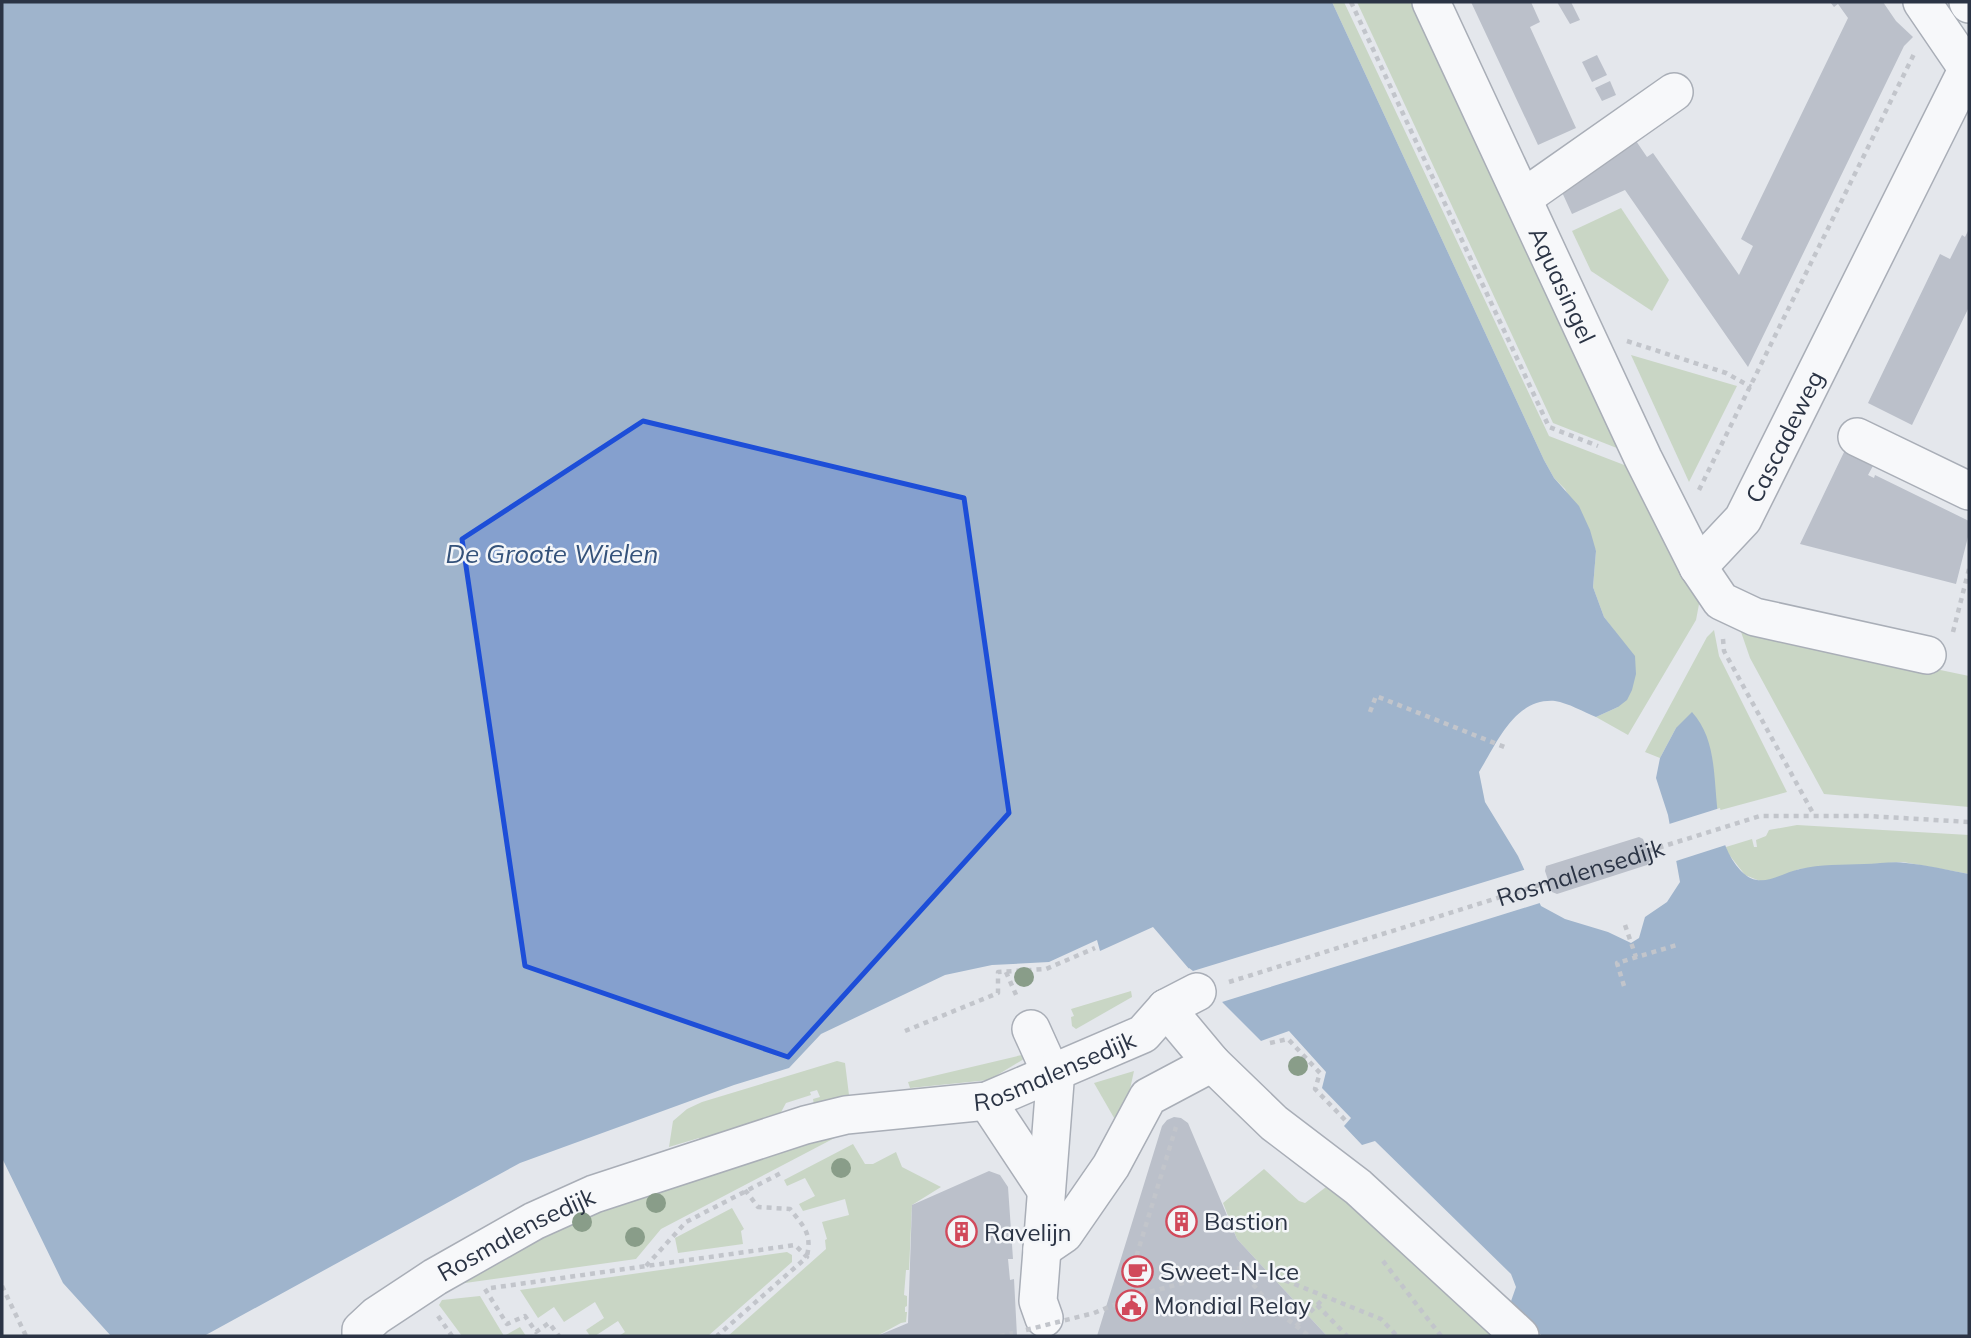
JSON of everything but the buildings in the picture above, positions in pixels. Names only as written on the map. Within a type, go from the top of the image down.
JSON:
[{"type":"street","name":"Aquasingel","points":[[1431,2],[1580,325],[1698,566]]},
{"type":"street","points":[[1927,9],[1969,69]]},
{"type":"street","name":"Cascadeweg","points":[[1698,566],[1743,519],[1969,69]]},
{"type":"street","points":[[1523,198],[1674,92]]},
{"type":"street","points":[[1857,437],[1969,491]]},
{"type":"street","points":[[1698,566],[1721,601],[1755,617],[1939,646]]},
{"type":"street","points":[[1169,1012],[1212,1063],[1274,1124],[1358,1186],[1520,1336]]},
{"type":"street","points":[[1041,1249],[1064,1234],[1111,1166],[1148,1097],[1169,1012]]},
{"type":"street","name":"Rosmalensedijk","points":[[360,1336],[361,1330],[376,1316],[435,1278],[534,1221],[594,1194],[805,1125],[846,1115],[987,1101],[1052,1073],[1169,1012]]},
{"type":"street","points":[[1025,1015],[1055,1082],[1041,1249],[1039,1330]]},
{"type":"street","points":[[1148,1097],[1212,1063]]},
{"type":"street","points":[[987,1101],[1046,1190]]},
{"type":"path","points":[[1351,2],[1549,427],[1608,450]]},
{"type":"path","points":[[1679,529],[1751,387],[1927,9]]},
{"type":"path","points":[[1580,325],[1726,373],[1751,387]]},
{"type":"path","points":[[1939,646],[1969,571]]},
{"type":"path","points":[[1721,601],[1724,651],[1814,814]]},
{"type":"path","points":[[1370,712],[1376,696],[1507,748]]},
{"type":"path","name":"Rosmalensedijk","points":[[1169,1012],[1760,816],[1814,814],[1969,822]]},
{"type":"path","points":[[1625,925],[1636,957]]},
{"type":"path","points":[[1624,986],[1617,963],[1680,944]]},
{"type":"path","points":[[905,1031],[998,993],[998,972],[1046,969],[1095,948]]},
{"type":"path","points":[[1006,972],[1025,1015]]},
{"type":"path","points":[[1270,1043],[1288,1039],[1320,1073],[1315,1089],[1346,1121]]},
{"type":"path","points":[[1138,1295],[1134,1264],[1176,1127]]},
{"type":"path","points":[[645,1266],[686,1222],[781,1172]]},
{"type":"path","points":[[717,1336],[807,1257],[810,1240],[805,1227],[790,1209],[758,1207],[746,1189]]},
{"type":"path","points":[[559,1336],[549,1323],[536,1332],[525,1316],[508,1324],[485,1289],[794,1245],[807,1257]]},
{"type":"path","points":[[1240,1268],[1273,1308],[1309,1336]]},
{"type":"path","points":[[1039,1330],[1094,1313],[1138,1295],[1240,1268],[1267,1273],[1381,1319],[1397,1336]]},
{"type":"path","points":[[2,1286],[26,1336]]},
{"type":"path","points":[[1296,1326],[1326,1296]]},
{"type":"path","points":[[1317,1305],[1348,1336]]},
{"type":"highlighted area","points":[[643,421],[964,498],[1009,813],[788,1057],[525,966],[462,539]]},
{"type":"green space","points":[[1332,2],[1344,2],[1549,436],[1632,468],[1700,599],[1696,620],[1628,735],[1596,717],[1618,707],[1614,630],[1604,617],[1593,587],[1596,551],[1565,489],[1554,478],[1544,460]]},
{"type":"green space","points":[[1357,2],[1416,2],[1627,452],[1553,423]]},
{"type":"green space","points":[[1621,208],[1669,280],[1652,311],[1591,271],[1572,231]]},
{"type":"green space","points":[[1631,355],[1737,386],[1689,482]]},
{"type":"green space","points":[[1739,626],[1969,676],[1969,807],[1824,794],[1750,658]]},
{"type":"green space","points":[[1714,630],[1719,656],[1787,792],[1717,811],[1676,728],[1660,758],[1645,752],[1707,637]]},
{"type":"green space","points":[[1797,825],[1969,835],[1969,874],[1903,862],[1799,869],[1777,879],[1760,881],[1745,875],[1727,852],[1726,847],[1752,839],[1754,847],[1757,847],[1756,840],[1766,836],[1769,830]]},
{"type":"green space","points":[[1131,991],[1132,997],[1076,1029],[1072,1026],[1071,1017],[1074,1016],[1071,1009]]},
{"type":"green space","points":[[1026,1054],[1024,1059],[989,1080],[910,1088],[908,1082]]},
{"type":"green space","points":[[837,1061],[845,1063],[849,1095],[844,1095],[844,1099],[814,1105],[813,1099],[820,1097],[817,1090],[810,1092],[811,1095],[786,1103],[779,1116],[701,1141],[699,1138],[669,1147],[673,1121],[687,1109]]},
{"type":"green space","points":[[1134,1071],[1121,1130],[1094,1083]]},
{"type":"green space","points":[[846,1132],[661,1229],[636,1259],[458,1284],[615,1196]]},
{"type":"green space","points":[[853,1144],[865,1164],[873,1164],[896,1152],[902,1167],[941,1187],[912,1205],[909,1270],[906,1270],[904,1295],[907,1296],[906,1322],[877,1336],[728,1336],[826,1249],[827,1239],[822,1222],[849,1215],[845,1199],[803,1211],[799,1204],[815,1196],[805,1178],[787,1186],[784,1180]]},
{"type":"green space","points":[[1264,1169],[1299,1201],[1305,1203],[1330,1184],[1500,1336],[1327,1336],[1237,1239],[1223,1203]]},
{"type":"green space","points":[[732,1208],[744,1229],[741,1231],[743,1244],[678,1253],[675,1238]]},
{"type":"green space","points":[[787,1252],[792,1255],[792,1262],[708,1336],[619,1336],[625,1332],[618,1321],[595,1336],[590,1336],[586,1330],[604,1318],[595,1302],[564,1322],[554,1307],[538,1318],[520,1290]]},
{"type":"green space","points":[[480,1296],[504,1336],[462,1336],[439,1305],[442,1300]]},
{"type":"green space","points":[[520,1327],[526,1336],[504,1336]]},
{"type":"water","name":"De Groote Wielen","points":[[2,2],[1332,2],[1544,460],[1554,478],[1579,506],[1596,551],[1593,587],[1604,617],[1635,656],[1636,674],[1632,690],[1627,700],[1618,707],[1596,717],[1555,701],[1541,702],[1518,714],[1508,724],[1479,772],[1485,802],[1518,856],[1541,906],[1565,919],[1608,932],[1631,943],[1639,938],[1645,917],[1667,902],[1680,882],[1668,815],[1656,778],[1660,758],[1676,728],[1692,712],[1704,729],[1710,749],[1722,833],[1729,853],[1748,877],[1763,880],[1815,866],[1896,862],[1969,874],[1969,1336],[1542,1336],[1510,1304],[1516,1287],[1511,1274],[1375,1141],[1362,1145],[1344,1126],[1351,1118],[1322,1088],[1326,1072],[1289,1031],[1261,1041],[1190,970],[1153,927],[1100,951],[1097,940],[1049,962],[992,965],[945,975],[821,1034],[789,1068],[734,1085],[520,1163],[204,1336],[111,1336],[63,1283],[2,1158]]},
{"type":"pier","points":[[1720,808],[1729,844],[1673,862],[1666,825]]},
{"type":"pier","points":[[1527,869],[1543,902],[1222,1002],[1224,1006],[1187,971],[1189,968],[1193,971]]},
{"type":"place","name":"Bastion","points":[[1181,1221]]},
{"type":"place","name":"Ravelijn","points":[[961,1232]]},
{"type":"place","name":"Sweet-N-Ice","points":[[1137,1271]]},
{"type":"place","name":"Mondial Relay","points":[[1131,1305]]}]
